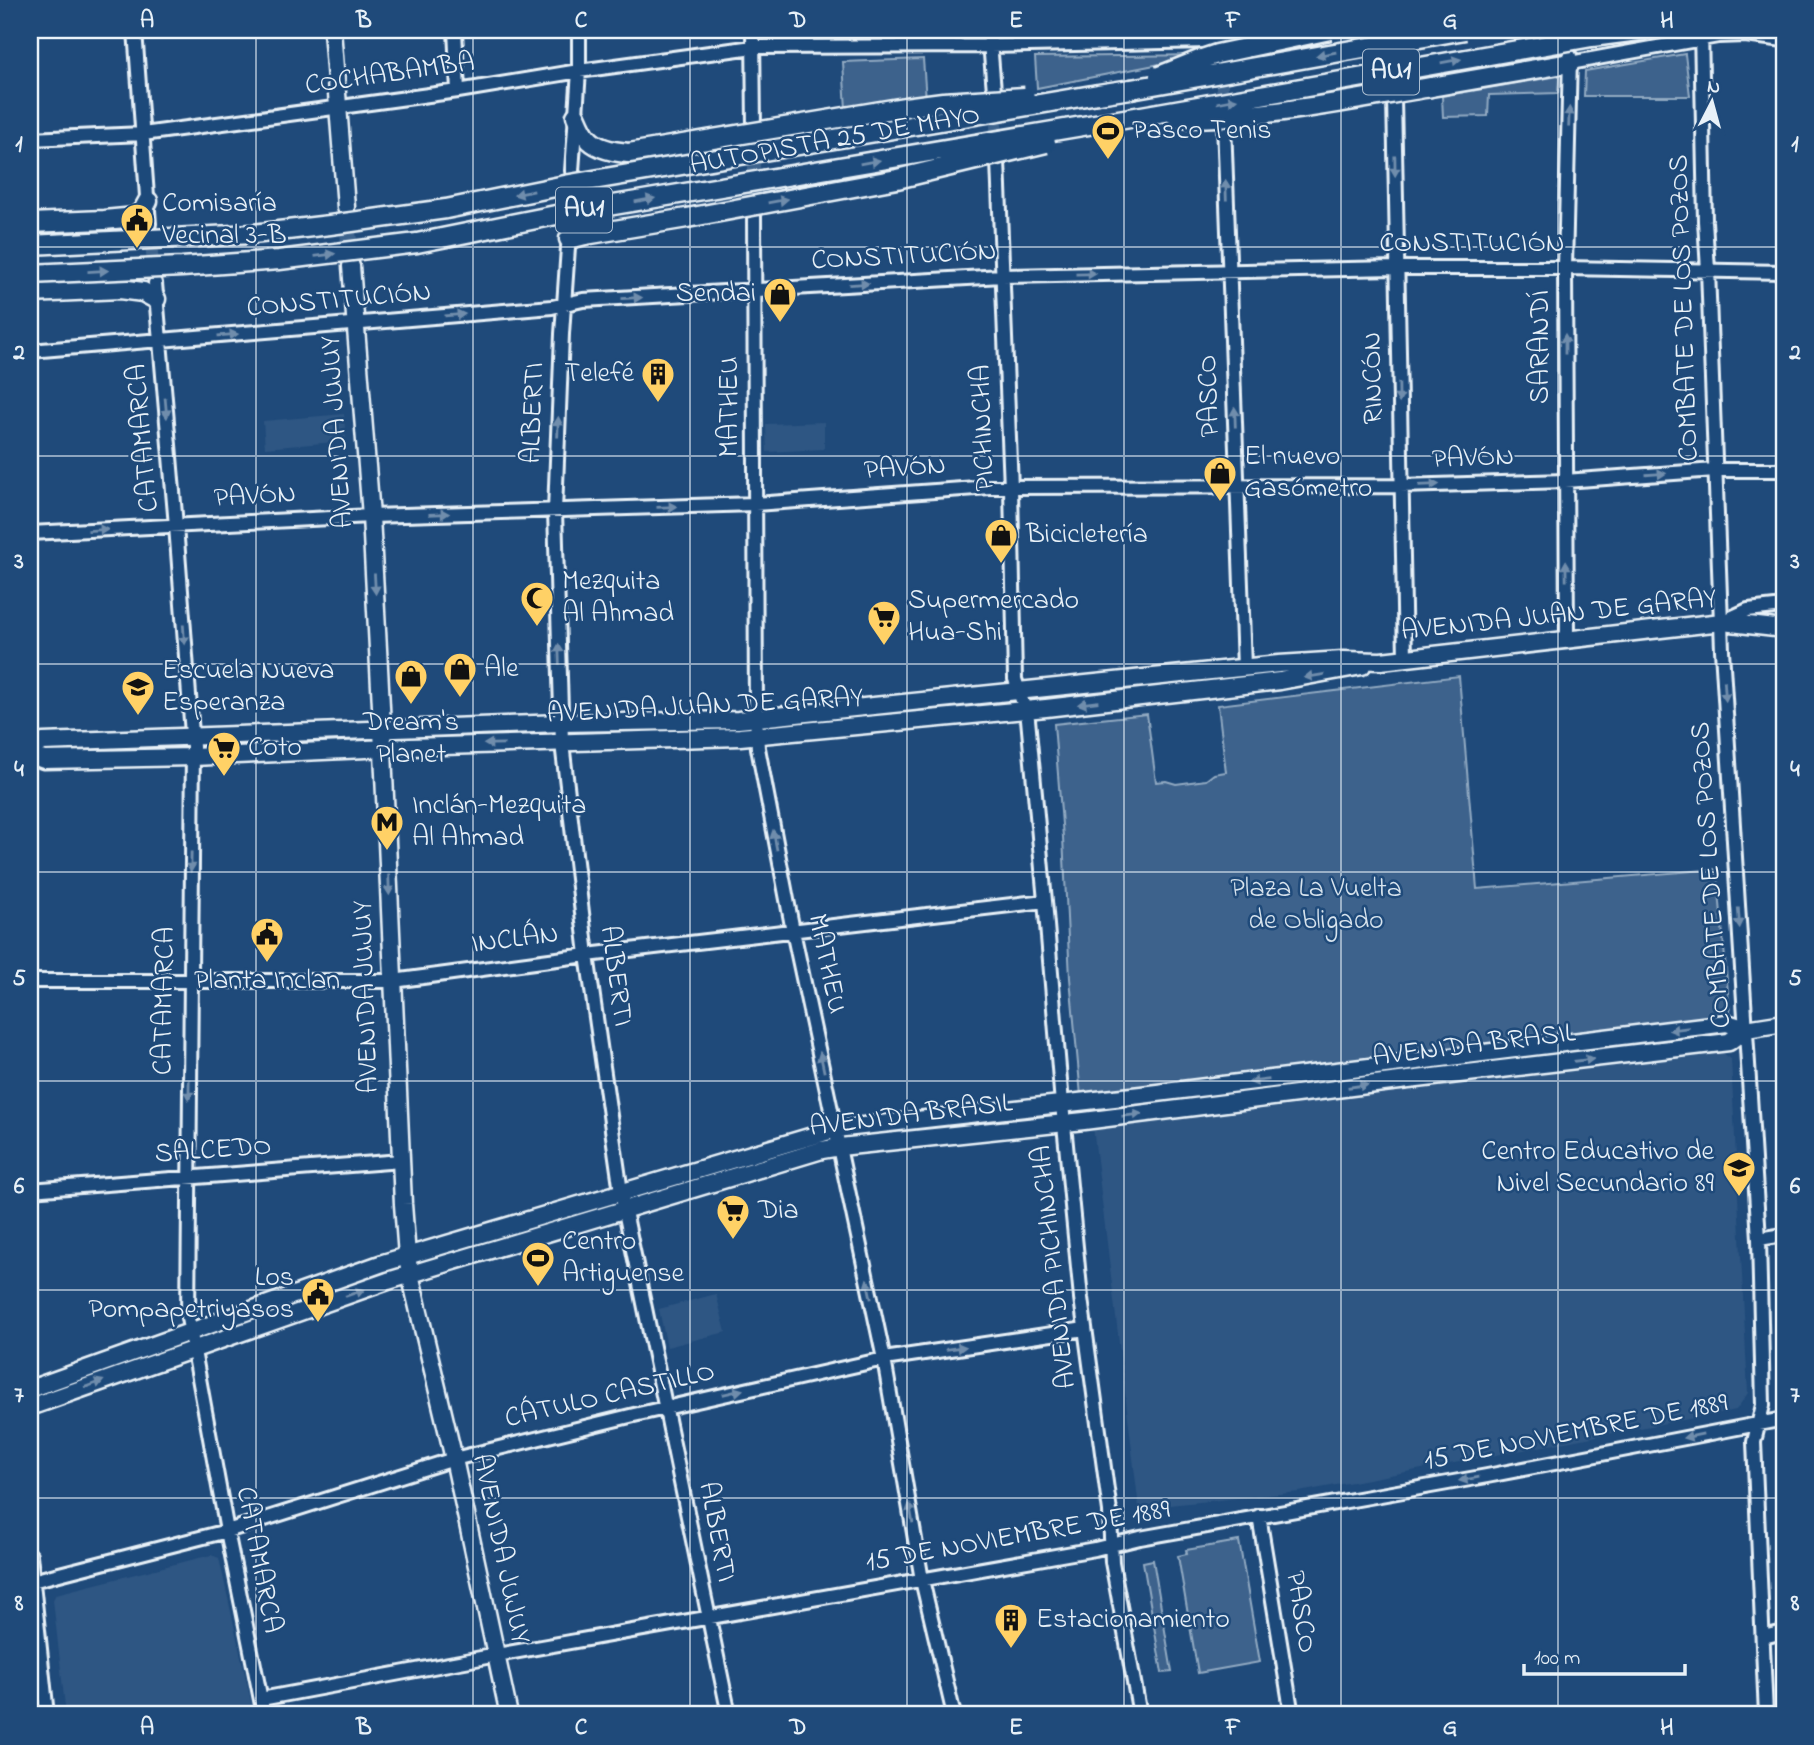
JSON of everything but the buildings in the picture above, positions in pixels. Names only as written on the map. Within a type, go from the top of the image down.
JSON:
[{"type":"highway","points":[[1131,89],[1199,60],[1330,30]]},
{"type":"highway","name":"AUTOPISTA 25 DE MAYO","points":[[30,245],[253,234],[446,209],[569,184],[1465,30]]},
{"type":"highway","name":"AUTOPISTA 25 DE MAYO","points":[[30,274],[252,263],[416,243],[566,213],[1592,37],[1646,30]]},
{"type":"highway","points":[[1136,117],[1231,118],[1316,107],[1570,59]]},
{"type":"highway","points":[[576,116],[584,134],[591,141],[610,150],[629,153],[926,104],[1098,94]]},
{"type":"highway","points":[[569,236],[687,218],[897,180],[1034,146],[1104,122]]},
{"type":"highway","points":[[30,223],[136,216],[148,201]]},
{"type":"highway","points":[[30,293],[66,290],[155,291]]},
{"type":"main road","points":[[332,30],[346,207]]},
{"type":"main road","name":"AVENIDA JUJUY","points":[[351,266],[371,516],[407,1256],[509,1715]]},
{"type":"main road","name":"AVENIDA JUAN DE GARAY","points":[[30,748],[43,743],[561,723],[738,720],[1244,667],[1320,661],[1381,661],[1722,622],[1784,629]]},
{"type":"main road","name":"AVENIDA JUAN DE GARAY","points":[[30,755],[44,760],[192,757],[756,735],[1025,710],[1280,681],[1343,671],[1381,661]]},
{"type":"main road","name":"AVENIDA BRASIL","points":[[30,1389],[407,1256],[836,1129],[1727,1023],[1746,1029],[1784,1023]]},
{"type":"main road","name":"AVENIDA BRASIL","points":[[30,1407],[410,1274],[822,1150],[1729,1042],[1746,1029]]},
{"type":"street","points":[[135,30],[149,224]]},
{"type":"street","points":[[455,30],[458,91]]},
{"type":"street","points":[[572,171],[579,30]]},
{"type":"street","points":[[752,30],[754,128]]},
{"type":"street","points":[[989,30],[994,91]]},
{"type":"street","name":"COCHABAMBA","points":[[30,139],[143,134],[753,47],[990,46],[1208,41],[1259,30]]},
{"type":"street","points":[[1570,59],[1701,35],[1784,40]]},
{"type":"street","name":"COMBATE DE LOS POZOS","points":[[1701,35],[1705,221],[1722,650],[1759,1239],[1763,1405],[1754,1442],[1766,1715]]},
{"type":"street","name":"SARANDÍ","points":[[1567,640],[1565,268],[1570,59]]},
{"type":"street","name":"RINCÓN","points":[[1394,97],[1405,658]]},
{"type":"street","name":"PASCO","points":[[1224,122],[1244,667]]},
{"type":"street","name":"PICHINCHA","points":[[998,162],[1012,488],[1014,672],[1018,691]]},
{"type":"street","name":"MATHEU","points":[[754,213],[756,735],[793,931],[884,1359],[922,1580],[954,1715]]},
{"type":"street","name":"ALBERTI","points":[[569,236],[555,511],[562,743],[587,955],[624,1210],[729,1715]]},
{"type":"street","name":"CONSTITUCIÓN","points":[[30,351],[552,307],[583,300],[1002,276],[1396,268],[1784,272]]},
{"type":"street","name":"CATAMARCA","points":[[155,291],[192,738],[188,1318],[264,1715]]},
{"type":"street","name":"PAVÓN","points":[[30,533],[371,516],[755,504],[976,488],[1401,486],[1565,481],[1715,470],[1784,470]]},
{"type":"street","points":[[1722,622],[1748,610],[1784,606]]},
{"type":"street","name":"AVENIDA PICHINCHA","points":[[1018,691],[1028,719],[1062,1104],[1085,1329],[1110,1512],[1112,1545]]},
{"type":"street","name":"INCLÁN","points":[[30,981],[393,981],[587,955],[1045,901]]},
{"type":"street","name":"SALCEDO","points":[[30,1190],[401,1161]]},
{"type":"street","points":[[1759,1239],[1784,1235]]},
{"type":"street","name":"CÁTULO CASTILLO","points":[[33,1581],[227,1531],[454,1459],[666,1408],[884,1359],[1085,1329]]},
{"type":"street","name":"15 DE NOVIEMBRE DE 1889","points":[[261,1699],[922,1580],[1784,1419]]},
{"type":"street","name":"PASCO","points":[[1259,1516],[1292,1715]]},
{"type":"street","points":[[1112,1545],[1112,1562],[1140,1715]]},
{"type":"street","points":[[30,1555],[32,1612],[47,1715]]},
{"type":"street","points":[[1763,1637],[1784,1632]]},
{"type":"shaded area","points":[[344,414],[346,441],[265,448],[263,421]]},
{"type":"shaded area","points":[[824,422],[824,449],[767,452],[766,424]]},
{"type":"shaded area","points":[[1723,1053],[1731,1059],[1748,1393],[1736,1410],[1299,1492],[1139,1508],[1093,1127]]},
{"type":"shaded area","points":[[716,1294],[726,1332],[667,1347],[659,1309]]},
{"type":"shaded area","points":[[211,1555],[219,1558],[254,1715],[66,1715],[53,1600],[56,1594]]},
{"type":"green space","points":[[1685,54],[1690,96],[1584,96],[1585,71]]},
{"type":"green space","points":[[1206,55],[1037,88],[1035,57]]},
{"type":"green space","points":[[923,59],[926,100],[846,109],[843,62]]},
{"type":"green space","points":[[1559,76],[1558,93],[1489,95],[1488,116],[1443,117],[1442,96]]},
{"type":"green space","name":"Plaza La Vuelta de Obligado","points":[[1459,676],[1477,889],[1717,869],[1730,1015],[1081,1096],[1070,978],[1054,724],[1147,714],[1156,782],[1176,784],[1206,780],[1214,774],[1226,772],[1218,705]]},
{"type":"green space","points":[[1239,1541],[1260,1662],[1198,1673],[1178,1556],[1187,1554],[1186,1550]]},
{"type":"green space","points":[[1153,1560],[1172,1672],[1162,1673],[1143,1562]]},
{"type":"tunnel","points":[[1394,30],[1394,98]]},
{"type":"tunnel","points":[[1220,48],[1223,108]]},
{"type":"tunnel","points":[[995,105],[997,146]]},
{"type":"tunnel","points":[[754,128],[754,212]]},
{"type":"tunnel","points":[[569,232],[572,177]]},
{"type":"tunnel","points":[[346,209],[351,264]]},
{"type":"tunnel","points":[[150,231],[154,276]]},
{"type":"place","name":"Pasco Tenis","points":[[1108,161]]},
{"type":"place","name":"Comisaría Vecinal 3-B","points":[[137,250]]},
{"type":"place","name":"Sendai","points":[[780,324]]},
{"type":"place","name":"Telefé","points":[[658,404]]},
{"type":"place","name":"El nuevo Gasómetro","points":[[1220,503]]},
{"type":"place","name":"Bicicletería","points":[[1001,565]]},
{"type":"place","name":"Mezquita Al Ahmad","points":[[537,628]]},
{"type":"place","name":"Supermercado Hua-Shi","points":[[884,647]]},
{"type":"place","name":"Ale","points":[[460,699]]},
{"type":"place","name":"Dream's Planet","points":[[411,706]]},
{"type":"place","name":"Escuela Nueva Esperanza","points":[[138,717]]},
{"type":"place","name":"Coto","points":[[224,778]]},
{"type":"place","name":"Inclán-Mezquita Al Ahmad","points":[[387,852]]},
{"type":"place","name":"Planta Inclan","points":[[267,964]]},
{"type":"place","name":"Centro Educativo de Nivel Secundario 89","points":[[1739,1198]]},
{"type":"place","name":"Dia","points":[[733,1241]]},
{"type":"place","name":"Centro Artiguense","points":[[538,1288]]},
{"type":"place","name":"Los Pompapetriyasos","points":[[318,1324]]},
{"type":"place","name":"Estacionamiento","points":[[1011,1650]]}]
